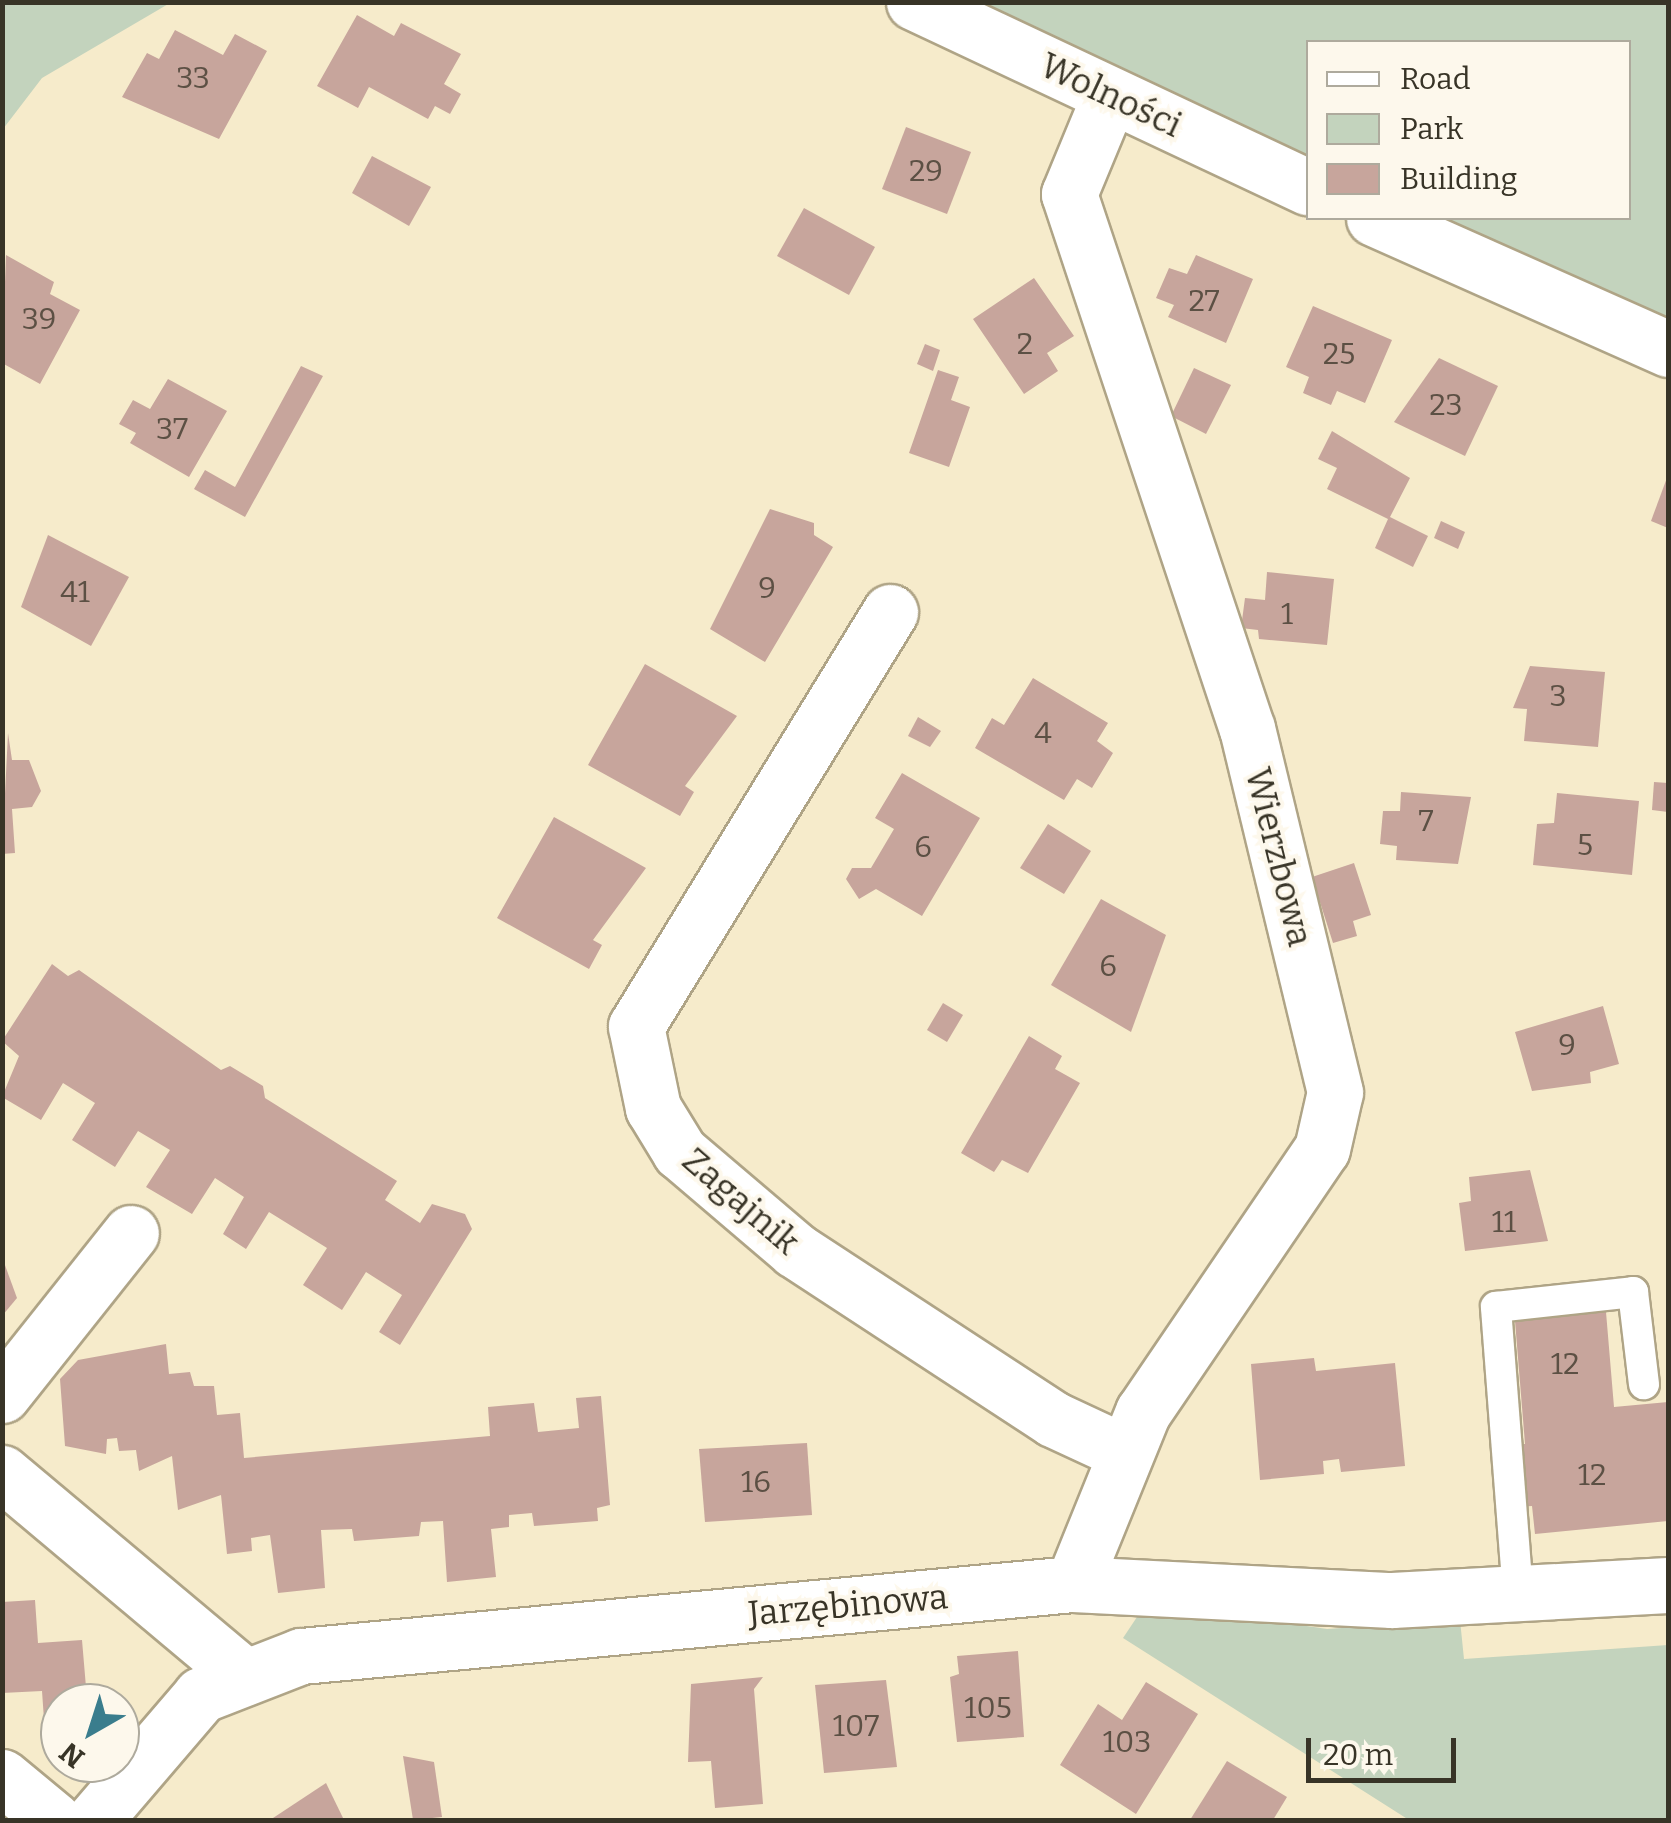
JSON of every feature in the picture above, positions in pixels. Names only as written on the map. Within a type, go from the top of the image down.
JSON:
[{"type":"street","name":"Wolności","points":[[914,2],[1306,186]]},
{"type":"street","name":"Wierzbowa","points":[[1073,1584],[1124,1452],[1219,1292],[1322,1149],[1335,1092],[1247,729],[1069,194],[1110,95]]},
{"type":"street","points":[[1378,220],[1668,349]]},
{"type":"street","name":"Zagajnik","points":[[890,612],[636,1026],[653,1108],[680,1152],[795,1250],[1052,1420],[1124,1452]]},
{"type":"street","points":[[2,1395],[131,1233]]},
{"type":"street","points":[[2,1473],[244,1678]]},
{"type":"street","name":"Jarzębinowa","points":[[94,1820],[201,1694],[300,1656],[1073,1584],[1392,1600],[1668,1585]]},
{"type":"street","points":[[2,1777],[54,1820]]},
{"type":"lane","points":[[1518,1594],[1496,1307],[1633,1292],[1644,1384]]},
{"type":"green space","points":[[3,2],[170,3],[42,78],[3,129]]},
{"type":"green space","points":[[957,3],[1668,3],[1668,324],[1405,220],[1631,220],[1631,40],[1306,40],[1306,180]]},
{"type":"green space","points":[[1147,1602],[1327,1629],[1460,1620],[1464,1659],[1668,1645],[1668,1820],[1409,1820],[1123,1638]]},
{"type":"building","points":[[357,15],[394,36],[401,23],[461,54],[444,84],[461,94],[450,114],[435,106],[428,119],[369,87],[358,108],[317,86]]},
{"type":"building","points":[[175,30],[223,55],[235,34],[267,51],[219,139],[122,97],[147,53],[159,59]]},
{"type":"building","points":[[906,127],[971,152],[947,214],[882,189]]},
{"type":"building","points":[[372,156],[431,187],[409,226],[352,193]]},
{"type":"building","points":[[804,208],[875,247],[849,295],[777,256]]},
{"type":"building","points":[[6,255],[54,282],[50,294],[80,310],[40,384],[2,363]]},
{"type":"building","points":[[1196,255],[1253,279],[1226,343],[1168,317],[1174,305],[1156,298],[1169,268],[1187,274]]},
{"type":"building","points":[[1034,278],[1074,336],[1047,353],[1058,371],[1024,394],[973,319]]},
{"type":"building","points":[[1313,306],[1392,340],[1365,403],[1337,391],[1331,405],[1303,393],[1309,377],[1286,367]]},
{"type":"building","points":[[925,344],[940,350],[933,371],[917,364]]},
{"type":"building","points":[[1439,358],[1498,386],[1465,456],[1394,422]]},
{"type":"building","points":[[301,366],[323,376],[245,517],[194,489],[205,470],[235,487]]},
{"type":"building","points":[[1194,368],[1231,385],[1206,434],[1171,416]]},
{"type":"building","points":[[938,370],[959,377],[951,400],[970,407],[949,467],[909,453]]},
{"type":"building","points":[[168,379],[227,411],[189,477],[130,443],[136,433],[119,424],[133,400],[150,409]]},
{"type":"building","points":[[1332,431],[1410,478],[1390,517],[1428,536],[1413,567],[1375,548],[1388,519],[1327,489],[1337,468],[1318,459]]},
{"type":"building","points":[[1668,475],[1668,528],[1651,521]]},
{"type":"building","points":[[770,509],[814,523],[814,535],[833,547],[765,662],[710,629]]},
{"type":"building","points":[[1441,521],[1465,532],[1458,549],[1434,538]]},
{"type":"building","points":[[48,535],[129,577],[91,646],[21,607]]},
{"type":"building","points":[[1267,572],[1334,579],[1327,645],[1259,639],[1258,630],[1241,628],[1245,598],[1265,600]]},
{"type":"building","points":[[645,664],[737,716],[685,786],[694,792],[680,816],[588,765]]},
{"type":"building","points":[[1530,666],[1605,672],[1598,747],[1524,741],[1527,709],[1513,708]]},
{"type":"building","points":[[1033,678],[1108,723],[1097,741],[1113,753],[1092,788],[1077,779],[1064,800],[975,748],[992,718],[1004,725]]},
{"type":"building","points":[[918,717],[941,731],[930,747],[908,736]]},
{"type":"building","points":[[8,733],[12,760],[29,760],[41,791],[32,807],[12,809],[15,853],[2,854]]},
{"type":"building","points":[[902,773],[980,818],[922,916],[876,889],[859,899],[846,879],[852,868],[871,868],[894,829],[875,818]]},
{"type":"building","points":[[1654,782],[1668,783],[1668,812],[1652,810]]},
{"type":"building","points":[[1401,792],[1471,797],[1458,864],[1396,860],[1397,846],[1380,844],[1383,811],[1400,811]]},
{"type":"building","points":[[1557,793],[1639,801],[1632,875],[1533,865],[1537,824],[1554,823]]},
{"type":"building","points":[[554,817],[646,868],[593,940],[602,945],[589,969],[497,918]]},
{"type":"building","points":[[1048,824],[1091,851],[1064,894],[1020,868]]},
{"type":"building","points":[[1354,863],[1371,915],[1353,921],[1357,936],[1333,943],[1312,877]]},
{"type":"building","points":[[1101,899],[1166,935],[1131,1032],[1051,985]]},
{"type":"building","points":[[52,964],[68,976],[79,970],[221,1070],[230,1066],[263,1086],[265,1098],[397,1181],[385,1200],[420,1223],[432,1204],[465,1214],[472,1229],[400,1345],[379,1332],[402,1295],[366,1272],[342,1310],[303,1285],[327,1248],[269,1212],[246,1249],[223,1234],[244,1197],[215,1178],[192,1214],[146,1187],[170,1150],[138,1131],[115,1167],[72,1140],[95,1103],[63,1083],[41,1120],[2,1097],[19,1056],[2,1041]]},
{"type":"building","points":[[943,1003],[963,1015],[947,1042],[927,1030]]},
{"type":"building","points":[[1603,1006],[1619,1064],[1590,1072],[1591,1083],[1532,1091],[1515,1032]]},
{"type":"building","points":[[1029,1036],[1062,1056],[1055,1069],[1080,1083],[1028,1173],[1002,1160],[994,1172],[961,1153]]},
{"type":"building","points":[[1530,1170],[1548,1241],[1465,1251],[1459,1203],[1471,1201],[1469,1177]]},
{"type":"building","points":[[2,1257],[17,1298],[2,1316]]},
{"type":"building","points":[[1606,1312],[1614,1407],[1668,1402],[1668,1521],[1535,1534],[1532,1506],[1519,1507],[1513,1444],[1525,1444],[1515,1321]]},
{"type":"building","points":[[166,1344],[169,1374],[190,1372],[194,1386],[214,1386],[217,1415],[240,1413],[244,1458],[490,1436],[488,1407],[534,1403],[538,1432],[579,1428],[576,1398],[601,1396],[610,1505],[597,1508],[598,1521],[534,1526],[532,1513],[509,1515],[509,1527],[491,1529],[496,1577],[447,1582],[443,1521],[421,1522],[419,1536],[354,1541],[352,1529],[321,1530],[325,1588],[278,1593],[270,1535],[251,1538],[252,1551],[227,1554],[221,1495],[178,1510],[172,1456],[139,1471],[136,1450],[119,1451],[117,1438],[107,1439],[106,1454],[65,1446],[60,1379],[78,1360]]},
{"type":"building","points":[[1314,1358],[1316,1371],[1395,1363],[1405,1466],[1341,1472],[1339,1459],[1323,1461],[1324,1474],[1260,1480],[1251,1364]]},
{"type":"building","points":[[807,1443],[812,1515],[705,1522],[699,1449]]},
{"type":"building","points":[[35,1600],[38,1643],[82,1640],[86,1683],[40,1683],[40,1691],[2,1693],[2,1602]]},
{"type":"building","points":[[1018,1651],[1024,1737],[957,1742],[950,1677],[959,1674],[957,1656]]},
{"type":"building","points":[[763,1677],[754,1689],[763,1804],[715,1808],[711,1761],[688,1762],[691,1684]]},
{"type":"building","points":[[886,1680],[897,1767],[824,1773],[815,1685]]},
{"type":"building","points":[[1146,1682],[1198,1714],[1136,1814],[1060,1765],[1098,1704],[1122,1720]]},
{"type":"building","points":[[403,1756],[434,1762],[442,1817],[413,1820]]},
{"type":"building","points":[[1227,1761],[1287,1797],[1273,1820],[1190,1820]]},
{"type":"building","points":[[326,1783],[344,1820],[270,1820]]}]
